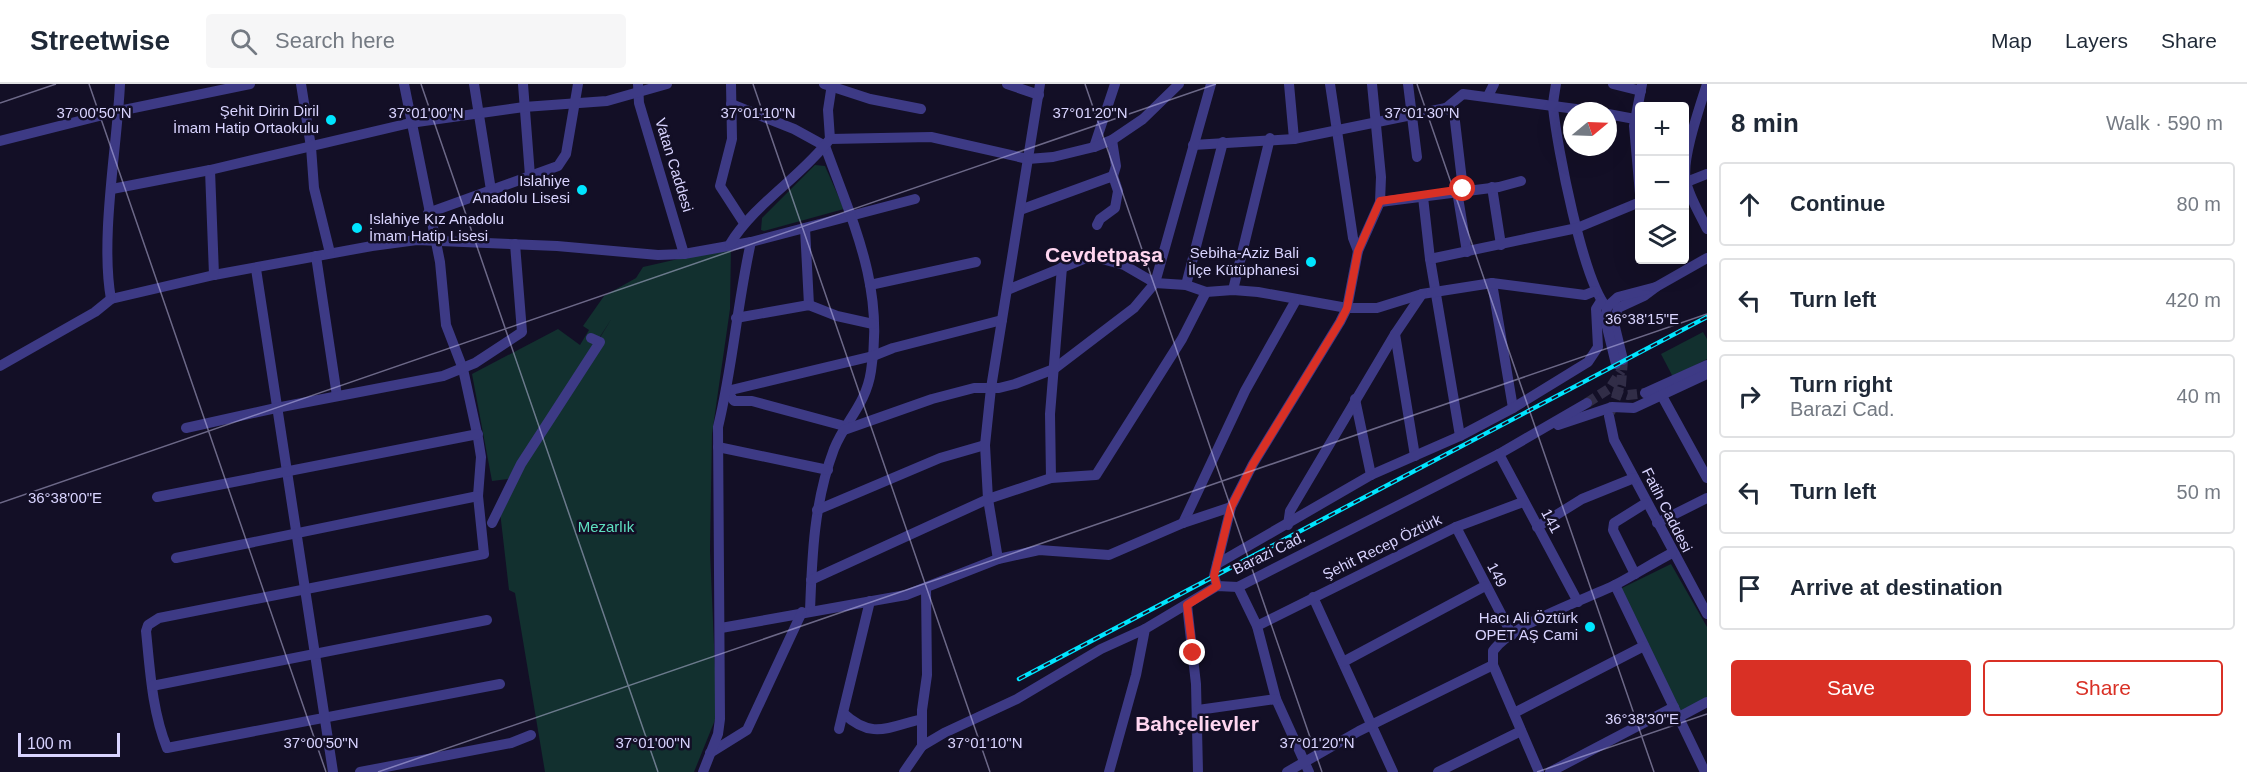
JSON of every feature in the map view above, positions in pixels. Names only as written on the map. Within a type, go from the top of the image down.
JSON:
[{"type":"street","points":[[111,299],[108,275],[120,84]]},
{"type":"street","points":[[0,141],[119,111],[250,84]]},
{"type":"street","points":[[301,84],[312,147],[314,188],[330,253]]},
{"type":"street","points":[[404,84],[435,240],[446,325],[463,369],[477,434],[481,457],[478,496],[485,549],[481,556],[152,622],[146,631],[152,686],[159,723],[167,748],[500,684]]},
{"type":"street","points":[[474,84],[491,190]]},
{"type":"street","points":[[523,84],[530,176]]},
{"type":"street","points":[[428,213],[562,163],[578,84]]},
{"type":"street","points":[[112,189],[210,170],[410,123],[524,107],[608,101],[638,88],[667,84]]},
{"type":"street","points":[[731,84],[732,139],[720,186],[744,223]]},
{"type":"street","points":[[998,558],[987,499],[985,446],[991,388],[1039,89],[1007,84]]},
{"type":"street","points":[[1094,147],[1115,84]]},
{"type":"street","points":[[731,104],[819,141],[931,137],[1028,159],[1053,157],[1112,140],[1143,119],[1179,84]]},
{"type":"street","points":[[727,391],[734,401],[752,401],[846,429],[932,399],[974,388],[1015,384],[1054,369],[1134,308],[1155,283],[1211,84]]},
{"type":"street","points":[[1289,84],[1294,139]]},
{"type":"street","points":[[1330,84],[1355,247],[1358,251]]},
{"type":"street","points":[[1217,586],[1214,576],[1216,564],[1231,507],[1253,464],[1347,308],[1358,251],[1380,201],[1381,177],[1372,84]]},
{"type":"street","points":[[1408,84],[1417,157]]},
{"type":"street","points":[[1488,96],[1494,84]]},
{"type":"street","points":[[1556,84],[1553,105],[1577,228],[1619,362],[1614,323],[1616,313],[1622,304],[1644,296],[1656,286],[1707,258]]},
{"type":"street","points":[[1613,84],[1641,87],[1639,102]]},
{"type":"street","points":[[1689,132],[1707,84]]},
{"type":"street","points":[[710,753],[747,730],[806,611],[817,510],[828,470],[862,400],[871,374],[873,324],[870,285],[864,253],[853,216],[827,142],[830,85],[870,99],[921,109]]},
{"type":"street","name":"Vatan Caddesi","points":[[638,88],[684,254]]},
{"type":"street","points":[[1193,145],[1270,138],[1294,139],[1336,132],[1446,108],[1463,94],[1563,107]]},
{"type":"street","points":[[1446,108],[1454,113],[1467,252]]},
{"type":"street","points":[[1617,116],[1635,119]]},
{"type":"street","points":[[1233,290],[1270,138]]},
{"type":"street","points":[[1097,225],[1100,219],[1115,208],[1118,191],[1113,176],[1116,166],[1112,140]]},
{"type":"street","points":[[730,244],[744,223],[765,206],[827,142]]},
{"type":"street","points":[[1186,285],[1223,142]]},
{"type":"street","points":[[210,170],[214,275]]},
{"type":"street","points":[[1689,181],[1707,174]]},
{"type":"street","points":[[1020,210],[1113,176]]},
{"type":"street","points":[[1380,201],[1423,197],[1521,181]]},
{"type":"street","points":[[1492,187],[1501,245]]},
{"type":"street","points":[[1689,191],[1707,229]]},
{"type":"street","points":[[1423,197],[1430,259],[1460,436]]},
{"type":"street","points":[[0,366],[94,312],[111,299],[214,275],[330,253],[400,242],[435,240],[658,255],[684,254],[751,242],[915,199]]},
{"type":"street","points":[[1430,259],[1577,228],[1635,204]]},
{"type":"street","points":[[805,228],[809,305]]},
{"type":"street","points":[[703,772],[720,718],[718,427],[727,391],[736,318],[751,242]]},
{"type":"street","points":[[186,428],[276,408],[427,380],[463,369],[522,332],[515,244]]},
{"type":"street","points":[[316,256],[337,396]]},
{"type":"street","points":[[1007,290],[1091,256],[1101,257],[1124,266],[1155,283],[1186,285],[1206,292],[1233,290],[1347,308],[1377,308],[1422,294],[1492,283],[1586,295],[1601,300],[1656,286]]},
{"type":"street","points":[[870,285],[976,262]]},
{"type":"street","points":[[1051,478],[1050,414],[1062,267]]},
{"type":"street","points":[[256,268],[333,772]]},
{"type":"street","points":[[1492,283],[1513,408]]},
{"type":"street","points":[[811,580],[987,499],[1051,478],[1092,476],[1099,472],[1182,339],[1206,292]]},
{"type":"street","points":[[1288,525],[1290,511],[1355,399],[1422,294]]},
{"type":"street","points":[[1183,523],[1245,391],[1296,300]]},
{"type":"street","points":[[1216,564],[1288,525],[1371,475],[1460,436],[1513,408],[1588,362],[1598,347],[1596,309],[1601,300]]},
{"type":"street","points":[[736,318],[809,305],[837,316],[873,324]]},
{"type":"street","points":[[727,391],[873,356],[893,348],[1002,320]]},
{"type":"street","points":[[1395,334],[1415,456]]},
{"type":"street","points":[[492,523],[521,464],[600,342],[591,338]]},
{"type":"street","points":[[1645,393],[1707,365]]},
{"type":"street","points":[[1537,430],[1612,407],[1634,408],[1707,374]]},
{"type":"street","points":[[1662,396],[1703,461],[1707,478]]},
{"type":"street","points":[[1355,399],[1371,475]]},
{"type":"street","points":[[1537,430],[1550,417],[1586,400]]},
{"type":"street","name":"Fatih Caddesi","points":[[1609,416],[1614,440],[1672,553],[1707,614]]},
{"type":"street","name":"Barazi Cad.","points":[[922,747],[944,733],[1017,699],[1101,648],[1145,630],[1217,586],[1238,587],[1499,454],[1537,430]]},
{"type":"street","points":[[157,497],[477,434]]},
{"type":"street","points":[[817,510],[940,458],[985,446]]},
{"type":"street","points":[[718,447],[828,470]]},
{"type":"street","name":"141","points":[[1499,454],[1578,602]]},
{"type":"street","points":[[1536,527],[1582,500],[1634,478]]},
{"type":"street","points":[[176,558],[295,531],[478,496]]},
{"type":"street","points":[[1657,523],[1707,498]]},
{"type":"street","name":"Şehit Recep Öztürk","points":[[1257,627],[1456,527],[1523,502]]},
{"type":"street","points":[[1635,574],[1613,530],[1614,523],[1646,503]]},
{"type":"street","points":[[721,628],[806,611],[892,598],[926,588],[998,558],[1046,549],[1109,555],[1183,523],[1231,507]]},
{"type":"street","name":"149","points":[[1456,527],[1512,635]]},
{"type":"street","points":[[1539,772],[1494,665],[1493,651],[1512,635],[1615,585],[1672,553]]},
{"type":"street","points":[[1615,585],[1703,771]]},
{"type":"street","points":[[1343,662],[1485,586]]},
{"type":"street","points":[[1238,587],[1257,627],[1276,699],[1307,767]]},
{"type":"street","points":[[904,772],[922,747],[922,719],[927,675],[926,588]]},
{"type":"street","points":[[1313,597],[1393,772]]},
{"type":"street","points":[[839,729],[870,601]]},
{"type":"street","points":[[1187,605],[1198,710],[1198,772]]},
{"type":"street","points":[[152,686],[487,620]]},
{"type":"street","points":[[1109,772],[1145,630]]},
{"type":"street","points":[[1514,713],[1644,646]]},
{"type":"street","points":[[1287,772],[1307,767],[1371,726],[1494,665]]},
{"type":"street","points":[[1198,710],[1276,699]]},
{"type":"street","points":[[1550,772],[1677,712],[1707,702]]},
{"type":"street","points":[[843,713],[855,725],[870,730],[922,719]]},
{"type":"street","points":[[1438,772],[1521,731]]},
{"type":"street","points":[[360,772],[511,743],[531,735]]},
{"type":"green space","points":[[815,165],[825,166],[844,209],[761,230],[762,218]]},
{"type":"green space","name":"Mezarlık","points":[[731,247],[730,309],[712,434],[710,551],[717,715],[694,772],[545,772],[515,593],[509,590],[499,503],[612,318],[508,479],[492,481],[472,374],[558,329],[580,345],[589,330],[583,326],[604,296],[636,278],[643,267]]},
{"type":"green space","points":[[1703,332],[1707,339],[1707,359],[1673,377],[1661,354]]},
{"type":"green space","points":[[1671,564],[1707,627],[1707,701],[1686,712],[1679,709],[1621,591],[1622,588]]},
{"type":"tunnel","points":[[1610,413],[1621,385],[1623,360]]},
{"type":"tunnel","points":[[1587,403],[1610,388],[1621,371]]},
{"type":"tunnel","points":[[1613,390],[1628,395],[1645,393]]},
{"type":"railway","points":[[1019,679],[1707,317]]},
{"type":"place","name":"Şehit Dirin Diril İmam Hatip Ortaokulu","points":[[331,120]]},
{"type":"place","name":"Islahiye Anadolu Lisesi","points":[[582,190]]},
{"type":"place","name":"Islahiye Kız Anadolu İmam Hatip Lisesi","points":[[357,228]]},
{"type":"place","name":"Sebiha-Aziz Bali İlçe Kütüphanesi","points":[[1311,262]]},
{"type":"place","name":"Hacı Ali Öztürk OPET AŞ Cami","points":[[1590,627]]},
{"type":"district","name":"Cevdetpaşa","points":[[1104,255]]},
{"type":"district","name":"Bahçelievler","points":[[1197,724]]},
{"type":"route","points":[[1193,653],[1187,605],[1217,586],[1214,576],[1216,564],[1231,507],[1253,464],[1347,308],[1358,251],[1377,206],[1380,201],[1423,197],[1463,189]]}]
